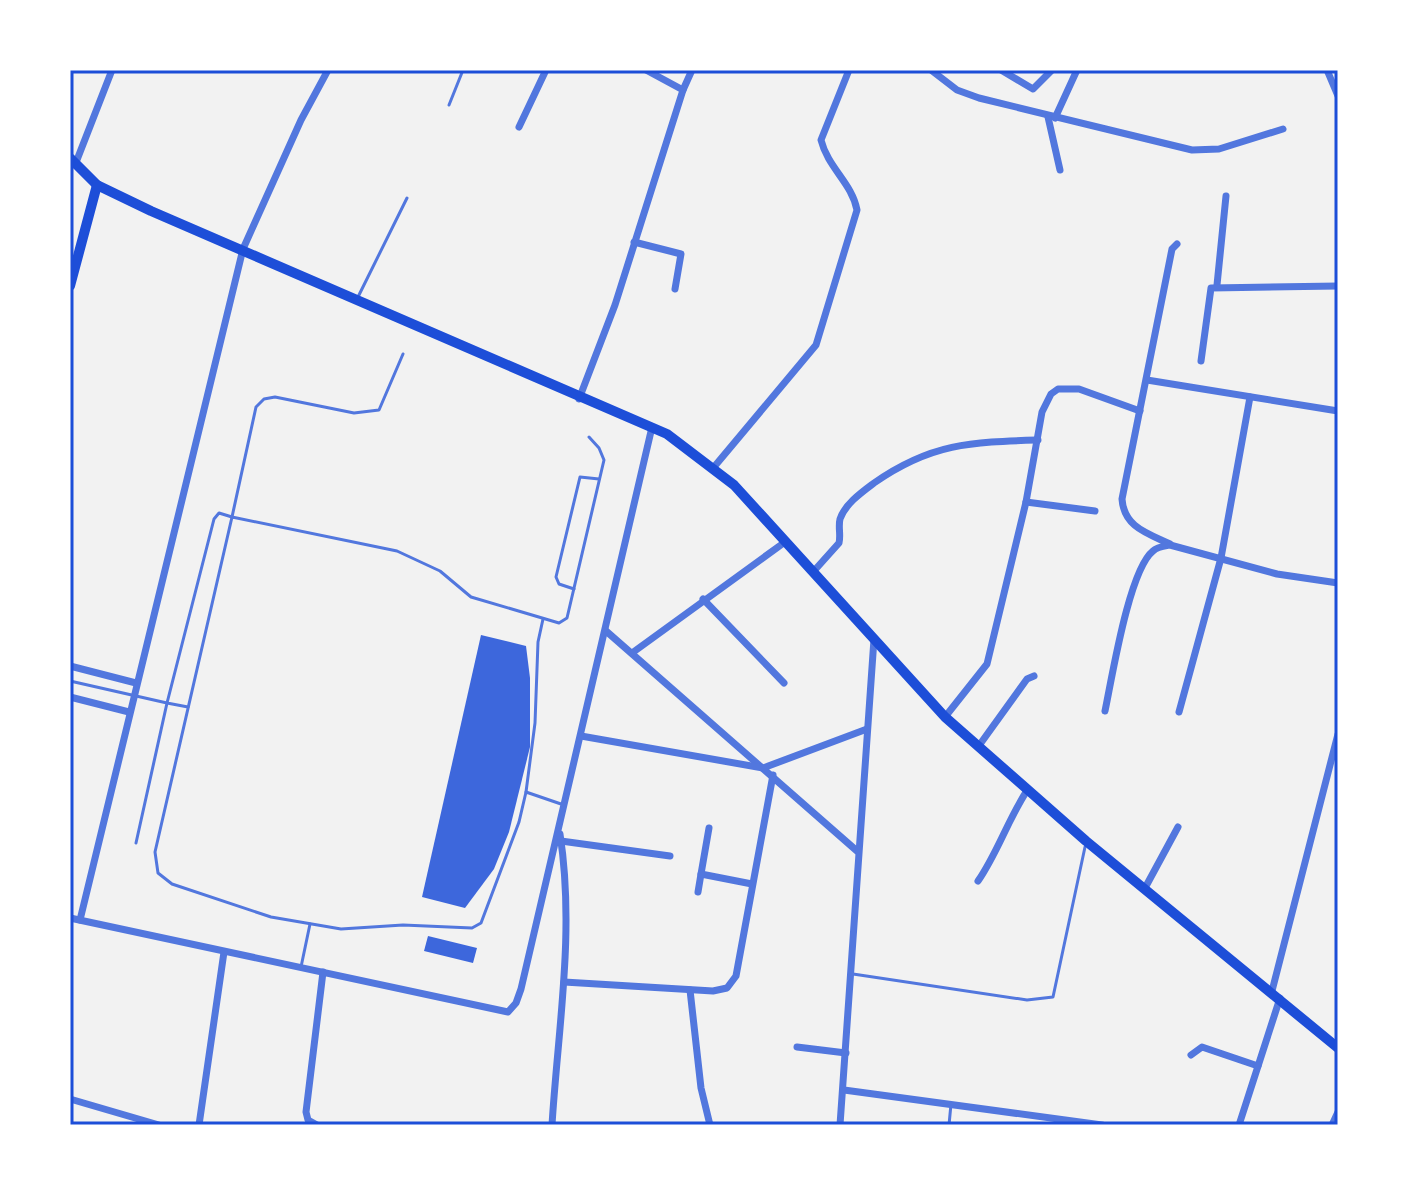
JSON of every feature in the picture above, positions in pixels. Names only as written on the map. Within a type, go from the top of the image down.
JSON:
[{"type":"main road","points":[[73,161],[97,185],[579,399],[652,427],[714,467],[874,639],[908,681],[945,717],[1086,841],[1338,1048]]},
{"type":"main road","points":[[70,286],[97,185]]},
{"type":"street","points":[[73,161],[112,70]]},
{"type":"street","points":[[80,920],[243,249],[301,120],[328,70]]},
{"type":"street","points":[[519,127],[546,70]]},
{"type":"street","points":[[646,70],[683,90]]},
{"type":"street","points":[[579,399],[692,70]]},
{"type":"street","points":[[714,467],[799,370],[823,330],[857,210],[854,194],[832,166],[821,140],[849,70]]},
{"type":"street","points":[[931,70],[957,90],[1052,118],[1203,151],[1283,129]]},
{"type":"street","points":[[1001,70],[1033,89],[1052,70]]},
{"type":"street","points":[[1060,170],[1052,118],[1077,70]]},
{"type":"street","points":[[1327,70],[1338,96]]},
{"type":"street","points":[[1217,285],[1226,196]]},
{"type":"street","points":[[634,242],[681,254],[683,262],[675,289]]},
{"type":"street","points":[[1177,244],[1172,249],[1122,499],[1123,513],[1135,527],[1170,545],[1277,574],[1338,583]]},
{"type":"street","points":[[1201,361],[1211,288],[1217,285],[1338,286]]},
{"type":"street","points":[[1147,380],[1338,411]]},
{"type":"street","points":[[945,717],[987,664],[1026,502],[1045,403],[1058,389],[1093,392],[1140,411]]},
{"type":"street","points":[[1179,712],[1221,558],[1250,397]]},
{"type":"street","points":[[70,918],[508,1012],[516,1003],[521,989],[652,427]]},
{"type":"street","points":[[813,572],[839,543],[839,525],[844,511],[867,489],[904,462],[972,442],[1038,440]]},
{"type":"street","points":[[1026,502],[1095,511]]},
{"type":"street","points":[[632,653],[785,542]]},
{"type":"street","points":[[1105,711],[1124,623],[1142,563],[1154,549],[1170,545]]},
{"type":"street","points":[[703,599],[784,683]]},
{"type":"street","points":[[606,631],[857,851]]},
{"type":"street","points":[[840,1125],[874,639]]},
{"type":"street","points":[[70,666],[136,683]]},
{"type":"street","points":[[978,747],[1027,679],[1034,676]]},
{"type":"street","points":[[70,697],[129,712]]},
{"type":"street","points":[[581,736],[763,768],[867,729]]},
{"type":"street","points":[[1239,1125],[1276,995],[1338,734]]},
{"type":"street","points":[[564,982],[690,990],[727,988],[736,976],[773,775]]},
{"type":"street","points":[[978,881],[995,851],[1007,819],[1028,789]]},
{"type":"street","points":[[1145,888],[1178,827]]},
{"type":"street","points":[[552,1125],[566,918],[559,828]]},
{"type":"street","points":[[698,892],[709,828]]},
{"type":"street","points":[[561,841],[670,856]]},
{"type":"street","points":[[701,874],[752,884]]},
{"type":"street","points":[[199,1125],[224,952]]},
{"type":"street","points":[[317,1125],[308,1120],[306,1112],[323,972]]},
{"type":"street","points":[[690,990],[701,1088],[710,1125]]},
{"type":"street","points":[[797,1047],[846,1053]]},
{"type":"street","points":[[1191,1055],[1202,1047],[1258,1066]]},
{"type":"street","points":[[844,1090],[1102,1125]]},
{"type":"street","points":[[70,1099],[159,1125]]},
{"type":"street","points":[[1332,1125],[1338,1112]]},
{"type":"lane","points":[[449,105],[463,70]]},
{"type":"lane","points":[[357,300],[407,198]]},
{"type":"lane","points":[[403,354],[379,410],[354,413],[275,397],[264,399],[256,407],[155,852],[158,873],[172,884],[271,917],[341,929],[403,925],[472,928],[481,923],[519,822],[526,792],[536,709],[538,642],[543,619]]},
{"type":"lane","points":[[136,843],[167,703],[214,519],[219,513],[397,551],[440,571],[471,597],[543,619],[564,621],[574,589],[603,454],[589,437]]},
{"type":"lane","points":[[574,589],[559,584],[556,577],[580,477],[599,479]]},
{"type":"lane","points":[[70,681],[188,707]]},
{"type":"lane","points":[[526,792],[564,806]]},
{"type":"lane","points":[[849,973],[1027,1000],[1053,997],[1086,841]]},
{"type":"lane","points":[[301,967],[310,924]]},
{"type":"lane","points":[[949,1125],[951,1104]]},
{"type":"lane","points":[[1026,1125],[1027,1114]]},
{"type":"building","points":[[481,635],[526,646],[530,678],[530,747],[509,832],[494,869],[465,908],[422,897]]},
{"type":"building","points":[[428,936],[477,948],[473,963],[424,951]]}]
